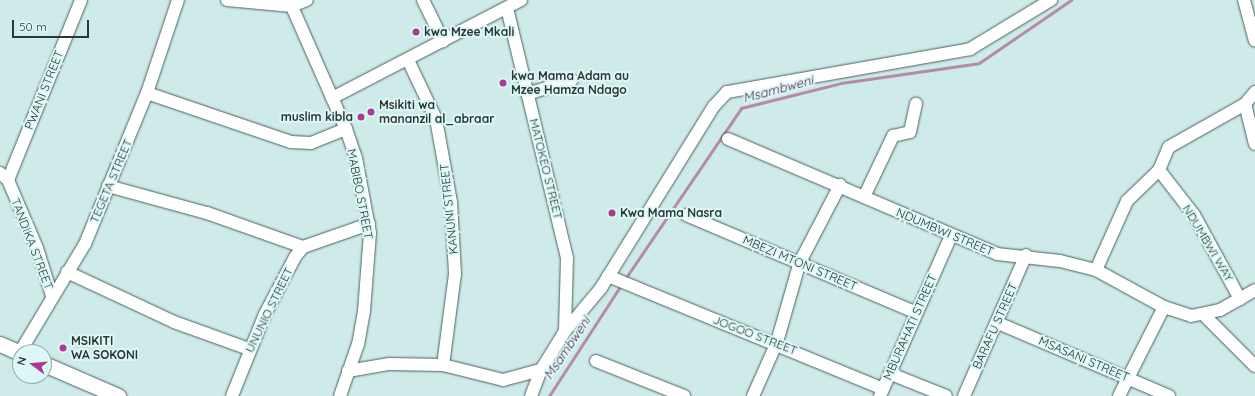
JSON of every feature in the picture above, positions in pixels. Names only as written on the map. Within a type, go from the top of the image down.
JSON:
[{"type":"street","name":"PWANI STREET","points":[[4,177],[81,0]]},
{"type":"street","name":"TEGETA STREET","points":[[25,344],[52,296],[85,244],[148,93],[178,0]]},
{"type":"street","points":[[227,0],[290,3],[307,0]]},
{"type":"street","points":[[423,0],[443,41]]},
{"type":"street","points":[[332,98],[408,60],[521,0]]},
{"type":"street","points":[[531,396],[541,370],[565,331],[616,281],[714,106],[726,92],[970,49],[1051,0]]},
{"type":"street","points":[[1244,0],[1255,41]]},
{"type":"street","name":"MABIBO STREET","points":[[290,3],[346,129],[356,158],[369,224],[370,274],[364,311],[340,396]]},
{"type":"street","name":"MATOKEO STREET","points":[[507,8],[567,258],[565,331]]},
{"type":"street","name":"KANUNI STREET","points":[[408,60],[436,119],[451,202],[455,274],[443,365]]},
{"type":"street","points":[[527,94],[572,80]]},
{"type":"street","points":[[1096,270],[1127,201],[1159,170],[1169,147],[1245,104],[1255,92]]},
{"type":"street","points":[[148,93],[291,142],[312,143],[346,129]]},
{"type":"street","points":[[864,197],[893,136],[910,132],[916,104]]},
{"type":"street","points":[[1245,104],[1255,144]]},
{"type":"street","name":"NDUMBWI STREET","points":[[728,139],[840,184],[864,197],[951,236],[997,254],[1026,255],[1096,270],[1164,307],[1204,316]]},
{"type":"street","name":"NDUMBWI WAY","points":[[1159,170],[1194,215],[1240,299]]},
{"type":"street","name":"TANDIKA STREET","points":[[4,177],[52,296]]},
{"type":"street","points":[[753,396],[777,342],[800,262],[840,184]]},
{"type":"street","points":[[108,186],[207,213],[303,247],[369,224]]},
{"type":"street","name":"MBEZI MTONI STREET","points":[[686,215],[915,312]]},
{"type":"street","name":"MBURAHATI STREET","points":[[881,392],[891,374],[915,312],[951,236]]},
{"type":"street","name":"UNUNIO STREET","points":[[232,396],[249,349],[281,280],[303,247]]},
{"type":"street","name":"BARAFU STREET","points":[[964,396],[998,323],[1026,255]]},
{"type":"street","points":[[67,272],[174,322],[249,349]]},
{"type":"street","name":"JOGOO STREET","points":[[616,281],[777,342],[881,392]]},
{"type":"street","points":[[1255,290],[1240,299],[1204,316],[1255,366]]},
{"type":"street","points":[[1119,396],[1127,377],[1164,307]]},
{"type":"street","name":"MSASANI STREET","points":[[998,323],[1169,396]]},
{"type":"street","points":[[0,344],[12,349]]},
{"type":"street","points":[[596,361],[684,396]]},
{"type":"street","points":[[348,371],[389,364],[443,365],[503,380],[541,370]]},
{"type":"street","points":[[52,367],[118,396]]},
{"type":"street","points":[[891,374],[946,396]]},
{"type":"waterway","name":"Msambweni","points":[[625,279],[741,108],[841,83],[979,63],[1071,0]]},
{"type":"waterway","name":"Msambweni","points":[[549,396],[621,285]]},
{"type":"place","name":"kwa Mzee Mkali","points":[[416,32]]},
{"type":"place","name":"kwa Mama Adam au Mzee Hamza Ndago","points":[[503,83]]},
{"type":"place","name":"Msikiti wa mananzil al_abraar","points":[[371,112]]},
{"type":"place","name":"muslim kibla","points":[[361,117]]},
{"type":"place","name":"Kwa Mama Nasra","points":[[612,213]]},
{"type":"place","name":"MSIKITI WA SOKONI","points":[[63,348]]}]
